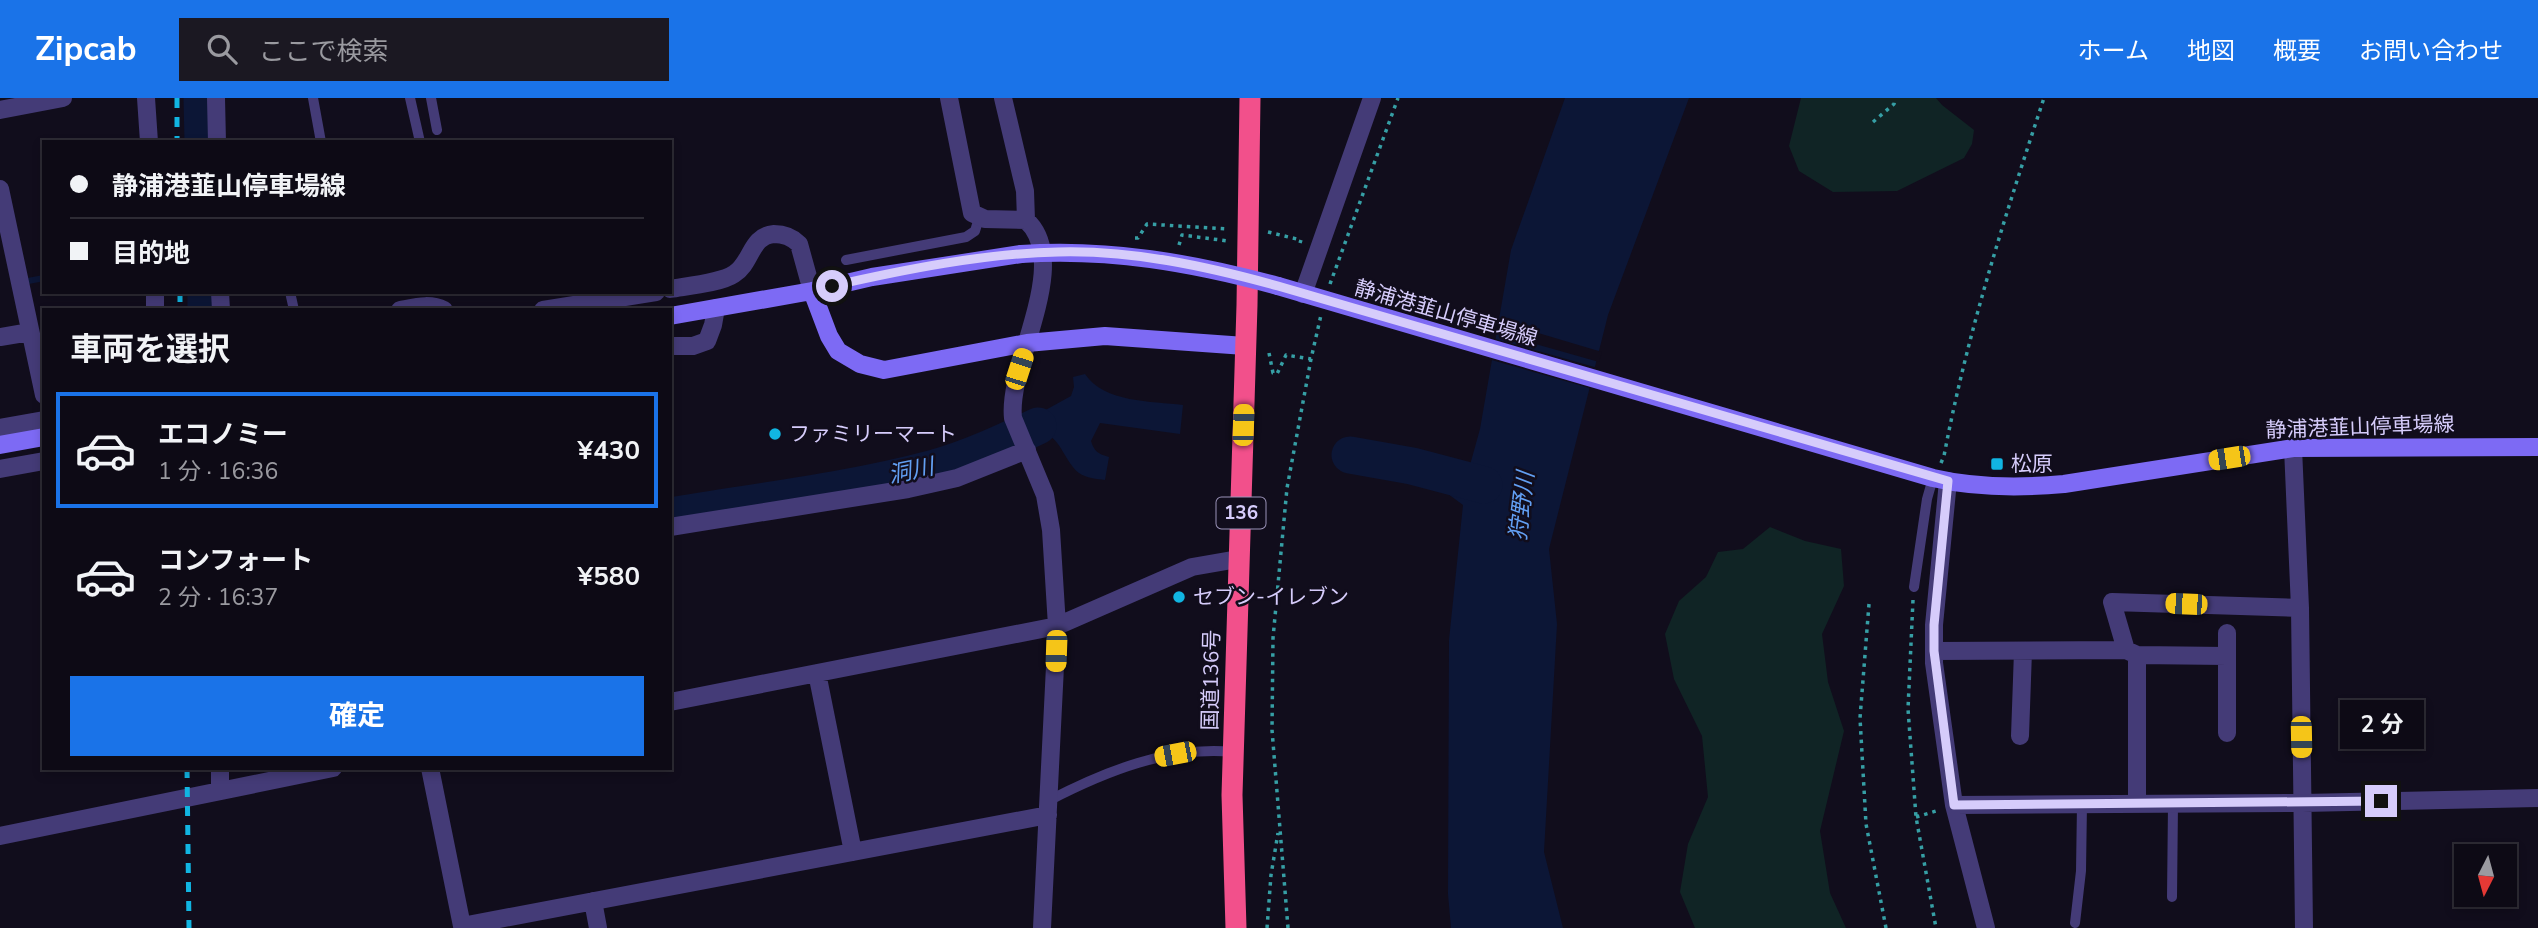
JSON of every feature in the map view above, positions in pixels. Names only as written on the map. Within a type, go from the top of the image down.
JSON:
[{"type":"highway","name":"国道136号","points":[[1236,928],[1233,752],[1250,98]]},
{"type":"main road","name":"静浦港韮山停車場線","points":[[672,317],[872,277],[1021,254],[1110,254],[1164,260],[1223,271],[1303,294],[1329,309],[1934,478],[1997,487],[2052,485],[2293,448],[2538,446]]},
{"type":"main road","points":[[811,291],[838,351],[860,364],[875,368],[894,369],[1027,343],[1105,336],[1245,346]]},
{"type":"main road","points":[[0,445],[42,437]]},
{"type":"street","points":[[0,110],[63,98]]},
{"type":"street","points":[[146,98],[149,140]]},
{"type":"street","points":[[216,98],[217,140]]},
{"type":"street","points":[[949,98],[972,213],[979,218],[1026,220],[1038,239],[1043,266],[1038,307],[1014,390],[1013,418],[1045,495],[1051,530],[1057,626],[1042,928]]},
{"type":"street","points":[[1003,98],[1025,191],[1026,220]]},
{"type":"street","points":[[1303,294],[1372,98]]},
{"type":"street","points":[[0,189],[42,386]]},
{"type":"street","points":[[672,289],[732,276],[742,268],[758,239],[764,235],[780,234],[799,244],[811,291]]},
{"type":"street","points":[[556,308],[643,294]]},
{"type":"street","points":[[409,308],[423,305],[440,308]]},
{"type":"street","points":[[672,346],[692,346],[707,341],[716,308]]},
{"type":"street","points":[[0,337],[30,332]]},
{"type":"street","points":[[0,428],[42,420]]},
{"type":"street","points":[[672,527],[908,489],[957,478],[1026,448]]},
{"type":"street","points":[[2293,448],[2300,608],[2304,928]]},
{"type":"street","points":[[0,470],[42,461]]},
{"type":"street","points":[[1934,478],[1934,651],[1954,805],[1986,928]]},
{"type":"street","points":[[672,699],[1057,626],[1192,567],[1238,559]]},
{"type":"street","points":[[2137,804],[2132,652],[2112,602],[2300,608]]},
{"type":"street","points":[[2227,633],[2227,733]]},
{"type":"street","points":[[1934,651],[2132,652],[2227,656]]},
{"type":"street","points":[[2020,736],[2023,651]]},
{"type":"street","points":[[817,673],[853,852]]},
{"type":"street","points":[[220,770],[220,791]]},
{"type":"street","points":[[0,836],[323,770]]},
{"type":"street","points":[[430,770],[462,926],[853,852],[1048,808]]},
{"type":"street","points":[[1954,805],[2303,803],[2538,798]]},
{"type":"street","points":[[593,901],[597,928]]},
{"type":"lane","points":[[313,98],[321,140]]},
{"type":"lane","points":[[410,98],[419,140]]},
{"type":"lane","points":[[430,98],[437,130]]},
{"type":"lane","points":[[846,260],[966,237],[975,231],[979,218]]},
{"type":"lane","points":[[1914,587],[1925,509],[1934,478]]},
{"type":"lane","points":[[1048,808],[1132,765],[1190,751],[1233,752]]},
{"type":"lane","points":[[2076,923],[2081,871],[2082,804]]},
{"type":"lane","points":[[2172,897],[2173,804]]},
{"type":"path","points":[[1331,280],[1398,98]]},
{"type":"path","points":[[1874,122],[1894,104],[1895,98]]},
{"type":"path","points":[[1944,456],[1970,338],[1991,261],[2044,98]]},
{"type":"path","points":[[1126,237],[1138,238],[1146,224],[1230,229]]},
{"type":"path","points":[[1266,232],[1301,240],[1299,250]]},
{"type":"path","points":[[1179,245],[1182,235],[1230,241]]},
{"type":"path","points":[[1288,928],[1272,730],[1273,638],[1287,488],[1311,359],[1329,309]]},
{"type":"path","points":[[1269,353],[1273,373],[1277,374],[1286,355],[1311,359]]},
{"type":"path","points":[[1914,587],[1908,709],[1916,817],[1937,928]]},
{"type":"path","points":[[1868,604],[1860,718],[1866,824],[1886,928]]},
{"type":"path","points":[[1267,928],[1271,875],[1279,825]]},
{"type":"green space","points":[[1801,98],[1936,98],[1974,130],[1972,144],[1964,158],[1897,191],[1833,192],[1799,171],[1789,146]]},
{"type":"green space","points":[[1770,527],[1805,541],[1841,549],[1844,586],[1822,634],[1828,682],[1844,731],[1820,831],[1830,893],[1846,928],[1695,928],[1680,892],[1688,844],[1708,797],[1702,736],[1674,679],[1665,634],[1679,601],[1706,577],[1718,552],[1743,549]]},
{"type":"water","name":"狩野川","points":[[1565,98],[1689,98],[1608,315],[1549,549],[1557,624],[1544,852],[1563,928],[1451,928],[1448,894],[1449,640],[1463,505],[1432,482],[1436,468],[1470,465],[1480,429],[1511,250]]},
{"type":"water","points":[[1085,374],[1104,391],[1116,395],[1183,405],[1180,434],[1100,423],[1091,441],[1097,452],[1109,457],[1105,480],[1079,473],[1048,435],[1032,435],[998,453],[991,440],[1071,396],[1073,377]]},
{"type":"pier","points":[[1495,320],[1602,352],[1599,362],[1493,332]]},
{"type":"pier","points":[[1492,338],[1598,368],[1593,389],[1488,359]]},
{"type":"waterway","name":"洞川","points":[[202,98],[203,140]]},
{"type":"waterway","points":[[28,281],[42,278]]},
{"type":"waterway","name":"洞川","points":[[206,294],[206,308]]},
{"type":"waterway","name":"洞川","points":[[672,516],[902,476],[961,459],[1038,426]]},
{"type":"waterway","name":"洞川","points":[[1350,455],[1412,466],[1484,485]]},
{"type":"railway","points":[[177,98],[177,140]]},
{"type":"railway","points":[[180,294],[180,308]]},
{"type":"railway","points":[[187,770],[189,928]]},
{"type":"place","name":"ファミリーマート","points":[[775,434]]},
{"type":"place","name":"松原","points":[[1997,464]]},
{"type":"place","name":"セブン-イレブン","points":[[1179,597]]},
{"type":"route","points":[[832,286],[965,261],[1021,254],[1110,254],[1164,260],[1223,271],[1278,286],[1948,481],[1934,625],[1934,663],[1954,805],[2381,801]]}]
